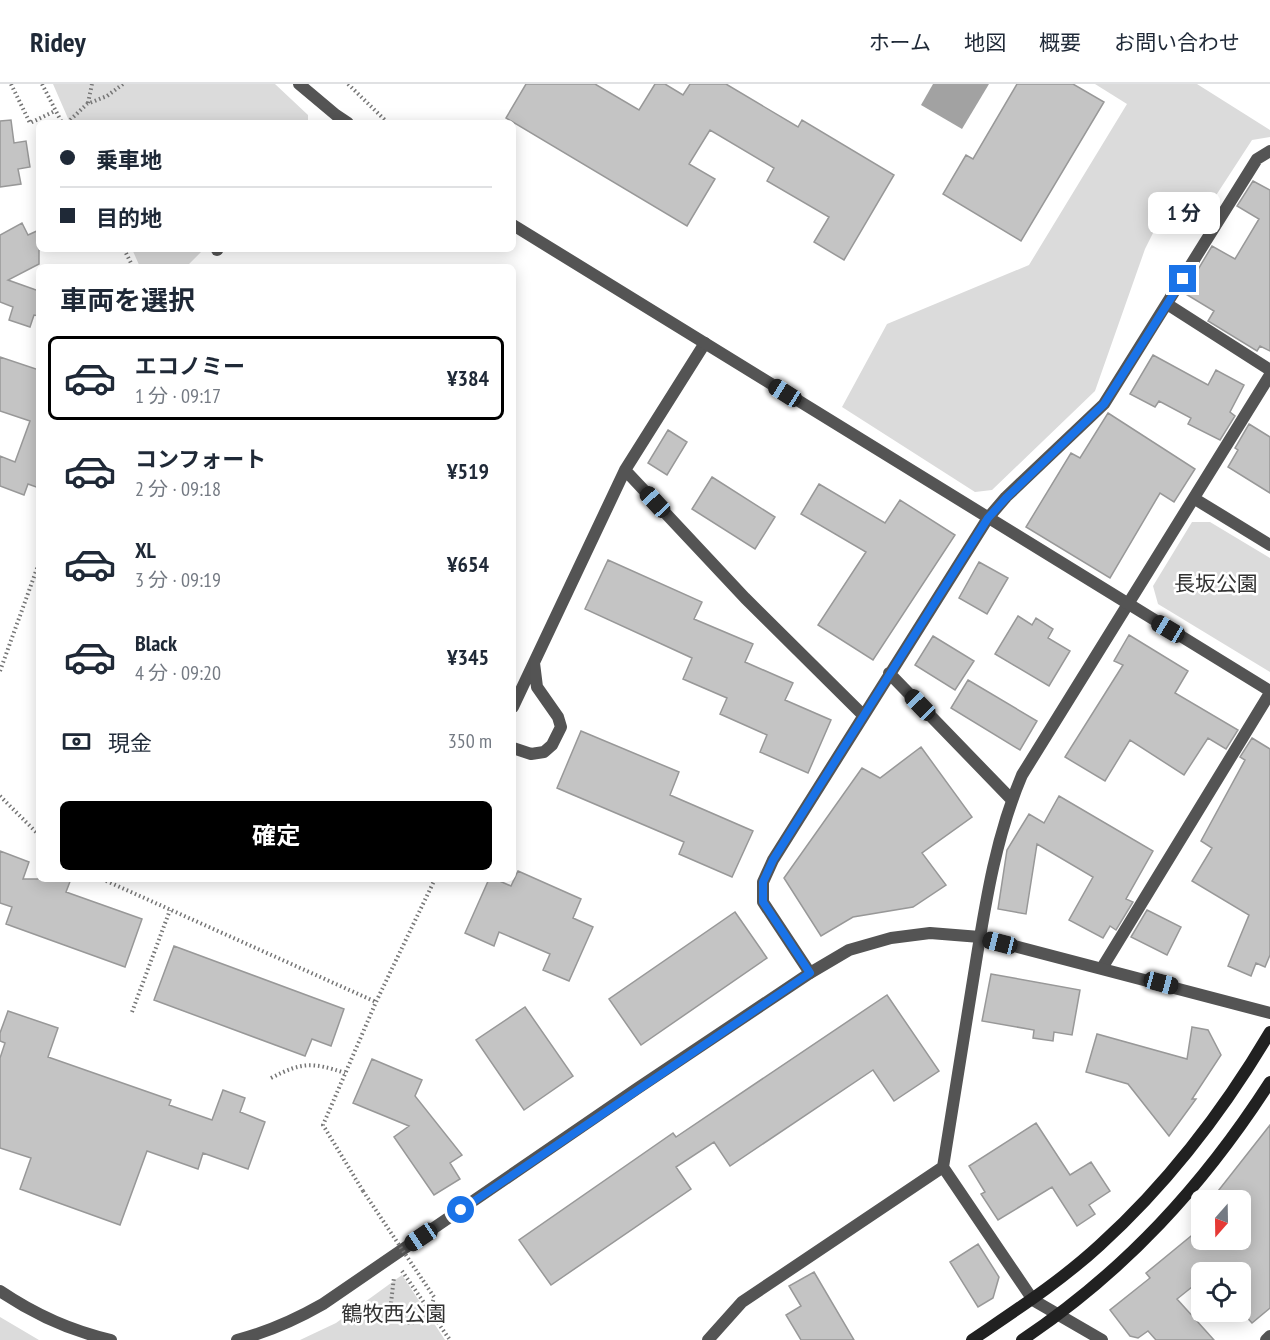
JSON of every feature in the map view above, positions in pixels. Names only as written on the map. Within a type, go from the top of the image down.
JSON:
[{"type":"main road","points":[[972,1340],[1033,1300],[1100,1246],[1152,1193],[1224,1105],[1270,1032]]},
{"type":"main road","points":[[1022,1340],[1058,1316],[1118,1266],[1172,1212],[1248,1116],[1270,1082]]},
{"type":"street","points":[[299,84],[332,119]]},
{"type":"street","points":[[810,973],[763,902],[763,882],[773,860],[988,518],[1104,404],[1257,159],[1270,151]]},
{"type":"street","points":[[516,227],[1270,692],[1102,968]]},
{"type":"street","points":[[1167,304],[1270,370]]},
{"type":"street","points":[[516,701],[625,470],[705,343]]},
{"type":"street","points":[[1102,1340],[1033,1300],[943,1167],[980,938],[996,855],[1022,775],[1270,375]]},
{"type":"street","points":[[625,470],[745,598],[863,715]]},
{"type":"street","points":[[1195,499],[1270,545]]},
{"type":"street","points":[[516,749],[531,754],[544,752],[552,745],[561,727],[558,717],[537,687],[534,662]]},
{"type":"street","points":[[889,673],[1012,800]]},
{"type":"street","points":[[237,1340],[295,1320],[323,1304],[638,1088],[810,973],[849,950],[891,938],[930,933],[980,938],[1270,1013]]},
{"type":"street","points":[[708,1340],[742,1302],[943,1167]]},
{"type":"street","points":[[0,1291],[22,1306],[56,1322],[86,1334],[111,1340]]},
{"type":"street","points":[[1266,1340],[1270,1336]]},
{"type":"path","points":[[11,84],[30,123],[36,120]]},
{"type":"path","points":[[42,84],[60,120]]},
{"type":"path","points":[[87,104],[92,84]]},
{"type":"path","points":[[70,120],[87,104],[107,96],[123,84]]},
{"type":"path","points":[[348,84],[385,120]]},
{"type":"path","points":[[36,120],[55,111]]},
{"type":"path","points":[[0,671],[36,571]]},
{"type":"path","points":[[0,796],[36,832]]},
{"type":"path","points":[[109,882],[376,1002]]},
{"type":"path","points":[[394,1276],[391,1303],[396,1316],[409,1323],[422,1321],[431,1311],[434,1298],[363,1191],[323,1125],[376,1002],[434,882]]},
{"type":"path","points":[[132,1012],[170,910]]},
{"type":"path","points":[[271,1078],[292,1068],[315,1064],[345,1073]]},
{"type":"path","points":[[402,1271],[450,1340]]},
{"type":"green space","points":[[53,84],[275,84],[308,115],[308,120],[69,120]]},
{"type":"green space","points":[[1095,84],[1197,84],[1270,130],[1270,137],[1252,140],[1200,220],[1168,203],[1145,249],[1095,391],[992,490],[975,492],[842,407],[887,324],[1029,265],[1127,104]]},
{"type":"green space","points":[[133,252],[201,252],[189,264],[139,264]]},
{"type":"green space","name":"長坂公園","points":[[1192,522],[1210,522],[1270,558],[1270,672],[1158,604],[1153,586]]},
{"type":"green space","name":"鶴牧西公園","points":[[402,1275],[445,1340],[300,1340],[336,1323]]},
{"type":"green space","points":[[0,1317],[39,1340],[0,1340]]},
{"type":"shaded area","points":[[933,84],[989,84],[962,129],[921,105]]},
{"type":"building","points":[[526,84],[595,84],[639,110],[655,84],[665,84],[683,95],[690,84],[726,84],[798,127],[802,120],[894,175],[844,260],[814,242],[829,217],[767,181],[774,168],[710,130],[689,164],[715,179],[687,226],[516,124],[516,120],[506,118]]},
{"type":"building","points":[[1017,84],[1073,84],[1104,102],[1021,241],[943,194],[966,155],[973,159]]},
{"type":"building","points":[[11,120],[14,143],[26,141],[30,167],[18,169],[21,184],[0,187],[0,121]]},
{"type":"building","points":[[1253,181],[1270,190],[1270,351],[1260,346],[1257,351],[1208,321],[1214,311],[1184,293],[1212,246],[1235,259],[1259,219],[1237,206]]},
{"type":"building","points":[[22,223],[28,235],[36,231],[36,252],[39,252],[39,264],[8,280],[36,290],[36,315],[34,315],[30,327],[9,320],[13,307],[0,302],[0,235]]},
{"type":"building","points":[[1153,355],[1208,385],[1216,370],[1244,385],[1230,412],[1235,416],[1220,440],[1188,424],[1191,418],[1159,401],[1155,407],[1130,394]]},
{"type":"building","points":[[0,357],[36,369],[36,487],[28,484],[24,495],[0,486],[0,456],[15,462],[30,421],[0,411]]},
{"type":"building","points":[[1108,413],[1195,469],[1174,502],[1160,493],[1110,578],[1026,527],[1071,453],[1080,458]]},
{"type":"building","points":[[1249,424],[1270,437],[1270,493],[1228,467],[1238,450],[1235,448]]},
{"type":"building","points":[[668,430],[687,442],[667,475],[648,463]]},
{"type":"building","points":[[712,477],[775,517],[755,549],[692,509]]},
{"type":"building","points":[[819,484],[885,523],[900,500],[955,535],[873,660],[818,625],[866,552],[801,514]]},
{"type":"building","points":[[608,560],[702,602],[694,619],[753,644],[745,662],[793,683],[785,700],[831,720],[808,773],[760,752],[767,735],[720,714],[727,698],[683,679],[692,658],[585,609]]},
{"type":"building","points":[[979,562],[1008,578],[987,614],[959,598]]},
{"type":"building","points":[[1018,616],[1032,625],[1036,618],[1053,629],[1048,638],[1070,651],[1049,686],[995,654]]},
{"type":"building","points":[[1129,635],[1188,671],[1175,693],[1238,730],[1226,749],[1208,738],[1184,775],[1130,740],[1105,781],[1065,757],[1123,665],[1114,661]]},
{"type":"building","points":[[933,636],[974,661],[955,690],[915,665]]},
{"type":"building","points":[[968,680],[1037,721],[1020,750],[951,708]]},
{"type":"building","points":[[581,731],[679,772],[670,795],[753,831],[732,877],[679,854],[684,842],[557,788]]},
{"type":"building","points":[[1252,738],[1270,749],[1270,955],[1265,967],[1256,963],[1251,976],[1228,966],[1249,915],[1192,881],[1212,848],[1201,841],[1245,760],[1240,757]]},
{"type":"building","points":[[921,747],[972,817],[922,853],[946,885],[913,907],[853,917],[821,936],[784,878],[862,768],[880,778]]},
{"type":"building","points":[[1059,796],[1153,851],[1126,899],[1133,902],[1116,930],[1110,926],[1103,938],[1069,920],[1093,877],[1037,844],[1026,914],[998,909],[1007,850],[1029,814],[1044,823]]},
{"type":"building","points":[[0,851],[29,862],[23,879],[36,879],[36,882],[70,882],[66,892],[142,919],[125,967],[6,924],[12,907],[0,903]]},
{"type":"building","points":[[518,871],[581,899],[573,918],[593,927],[569,981],[543,970],[550,954],[499,932],[494,946],[465,933],[488,882],[502,882],[511,886],[513,882],[516,882]]},
{"type":"building","points":[[1147,910],[1181,927],[1167,955],[1131,937]]},
{"type":"building","points":[[735,912],[767,958],[641,1045],[609,999]]},
{"type":"building","points":[[174,946],[344,1009],[331,1046],[312,1039],[305,1056],[154,1000]]},
{"type":"building","points":[[991,974],[1080,990],[1072,1035],[1054,1032],[1053,1041],[1033,1038],[1034,1030],[982,1021]]},
{"type":"building","points":[[887,995],[939,1071],[894,1101],[873,1070],[730,1166],[714,1142],[676,1167],[691,1189],[551,1285],[519,1240],[673,1133],[676,1137]]},
{"type":"building","points":[[525,1007],[573,1076],[524,1110],[476,1040]]},
{"type":"building","points":[[8,1011],[58,1028],[48,1057],[171,1100],[169,1105],[212,1120],[223,1090],[245,1098],[240,1112],[265,1122],[248,1169],[203,1153],[198,1169],[147,1151],[120,1225],[20,1189],[31,1158],[0,1148],[0,1058],[5,1043],[0,1041],[0,1033]]},
{"type":"building","points":[[1192,1027],[1208,1030],[1221,1055],[1192,1099],[1196,1099],[1169,1136],[1128,1084],[1086,1072],[1097,1034],[1187,1059]]},
{"type":"building","points":[[372,1059],[422,1080],[415,1096],[462,1155],[450,1163],[460,1179],[434,1195],[394,1137],[409,1126],[353,1103]]},
{"type":"building","points":[[1036,1123],[1070,1175],[1091,1162],[1110,1191],[1089,1205],[1095,1214],[1077,1226],[1052,1187],[998,1220],[981,1194],[985,1192],[969,1166]]},
{"type":"building","points":[[1270,1125],[1270,1308],[1251,1322],[1251,1262],[1191,1262],[1191,1288],[1177,1299],[1191,1315],[1191,1322],[1198,1322],[1214,1340],[1156,1340],[1148,1331],[1138,1338],[1130,1336],[1110,1310],[1150,1278],[1146,1273],[1191,1236],[1191,1250],[1251,1250],[1251,1190],[1219,1190]]},
{"type":"building","points":[[978,1244],[999,1277],[993,1298],[978,1307],[950,1262]]},
{"type":"building","points":[[814,1272],[854,1340],[801,1340],[786,1315],[801,1306],[789,1286]]},
{"type":"route","points":[[461,1210],[810,973],[763,902],[763,882],[773,860],[988,518],[1104,404],[1183,279]]}]
